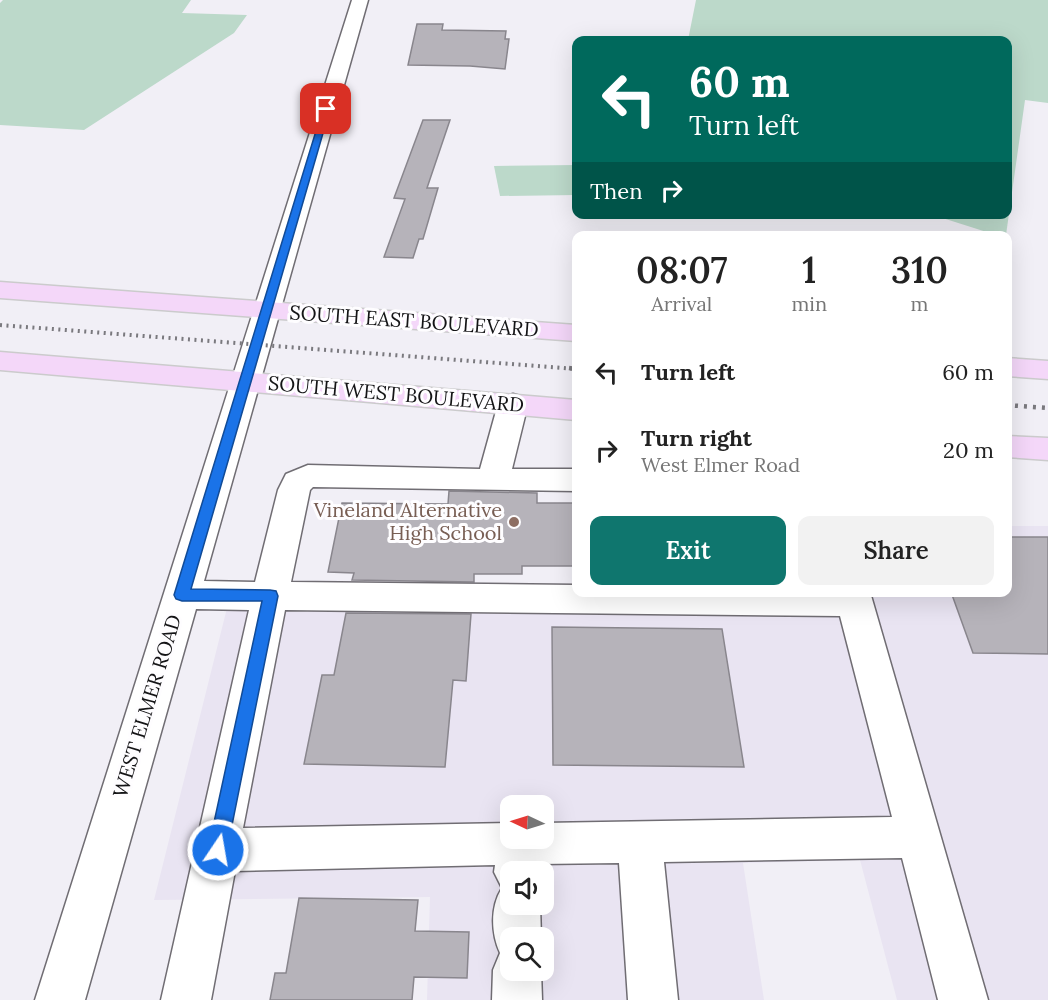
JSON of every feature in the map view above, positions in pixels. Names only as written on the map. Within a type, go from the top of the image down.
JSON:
[{"type":"main road","name":"SOUTH EAST BOULEVARD","points":[[0,290],[262,326],[572,333]]},
{"type":"main road","name":"SOUTH WEST BOULEVARD","points":[[0,361],[572,410]]},
{"type":"main road","points":[[1012,367],[1048,370]]},
{"type":"main road","points":[[1012,446],[1048,449]]},
{"type":"street","name":"WEST ELMER ROAD","points":[[60,1000],[360,0]]},
{"type":"street","points":[[494,480],[513,404]]},
{"type":"street","points":[[186,1000],[270,596],[297,482],[308,476],[572,480]]},
{"type":"street","points":[[182,595],[572,597]]},
{"type":"street","points":[[853,597],[963,1000]]},
{"type":"street","points":[[218,850],[517,858],[640,842],[918,837]]},
{"type":"street","points":[[640,842],[653,1000]]},
{"type":"street","points":[[517,981],[517,1000]]},
{"type":"shaded area","points":[[1012,526],[1048,526],[1048,1000],[897,1000],[860,860],[743,863],[764,1000],[427,1000],[430,897],[154,900],[229,600],[572,596],[1012,597]]},
{"type":"green space","points":[[3,0],[191,0],[182,13],[247,15],[234,33],[84,130],[0,125],[0,3]]},
{"type":"green space","points":[[696,0],[1048,0],[1048,103],[1025,100],[1012,192],[1012,36],[689,36]]},
{"type":"green space","points":[[572,165],[572,195],[500,196],[494,166]]},
{"type":"green space","points":[[946,219],[1008,219],[1007,231],[983,231]]},
{"type":"building","points":[[417,24],[443,24],[442,30],[506,31],[505,39],[509,39],[505,69],[408,65]]},
{"type":"building","points":[[423,120],[450,120],[427,188],[438,188],[423,239],[419,239],[413,258],[384,257],[405,199],[394,198]]},
{"type":"building","points":[[449,491],[537,493],[537,503],[572,503],[572,566],[522,566],[522,574],[474,574],[474,582],[352,580],[354,573],[328,572],[342,503],[448,504]]},
{"type":"building","points":[[1012,537],[1048,537],[1048,654],[973,653],[953,597],[1012,597]]},
{"type":"building","points":[[346,613],[471,614],[466,681],[453,680],[445,767],[304,764],[322,675],[334,675]]},
{"type":"building","points":[[552,627],[722,629],[744,767],[553,765]]},
{"type":"building","points":[[299,898],[418,900],[415,931],[469,932],[467,978],[414,977],[412,1000],[270,1000],[275,973],[286,973]]},
{"type":"railway","points":[[0,325],[572,369]]},
{"type":"railway","points":[[1012,405],[1048,408]]},
{"type":"place","name":"Vineland Alternative High School","points":[[514,522]]},
{"type":"route","points":[[218,850],[270,596],[182,595],[326,109]]}]
